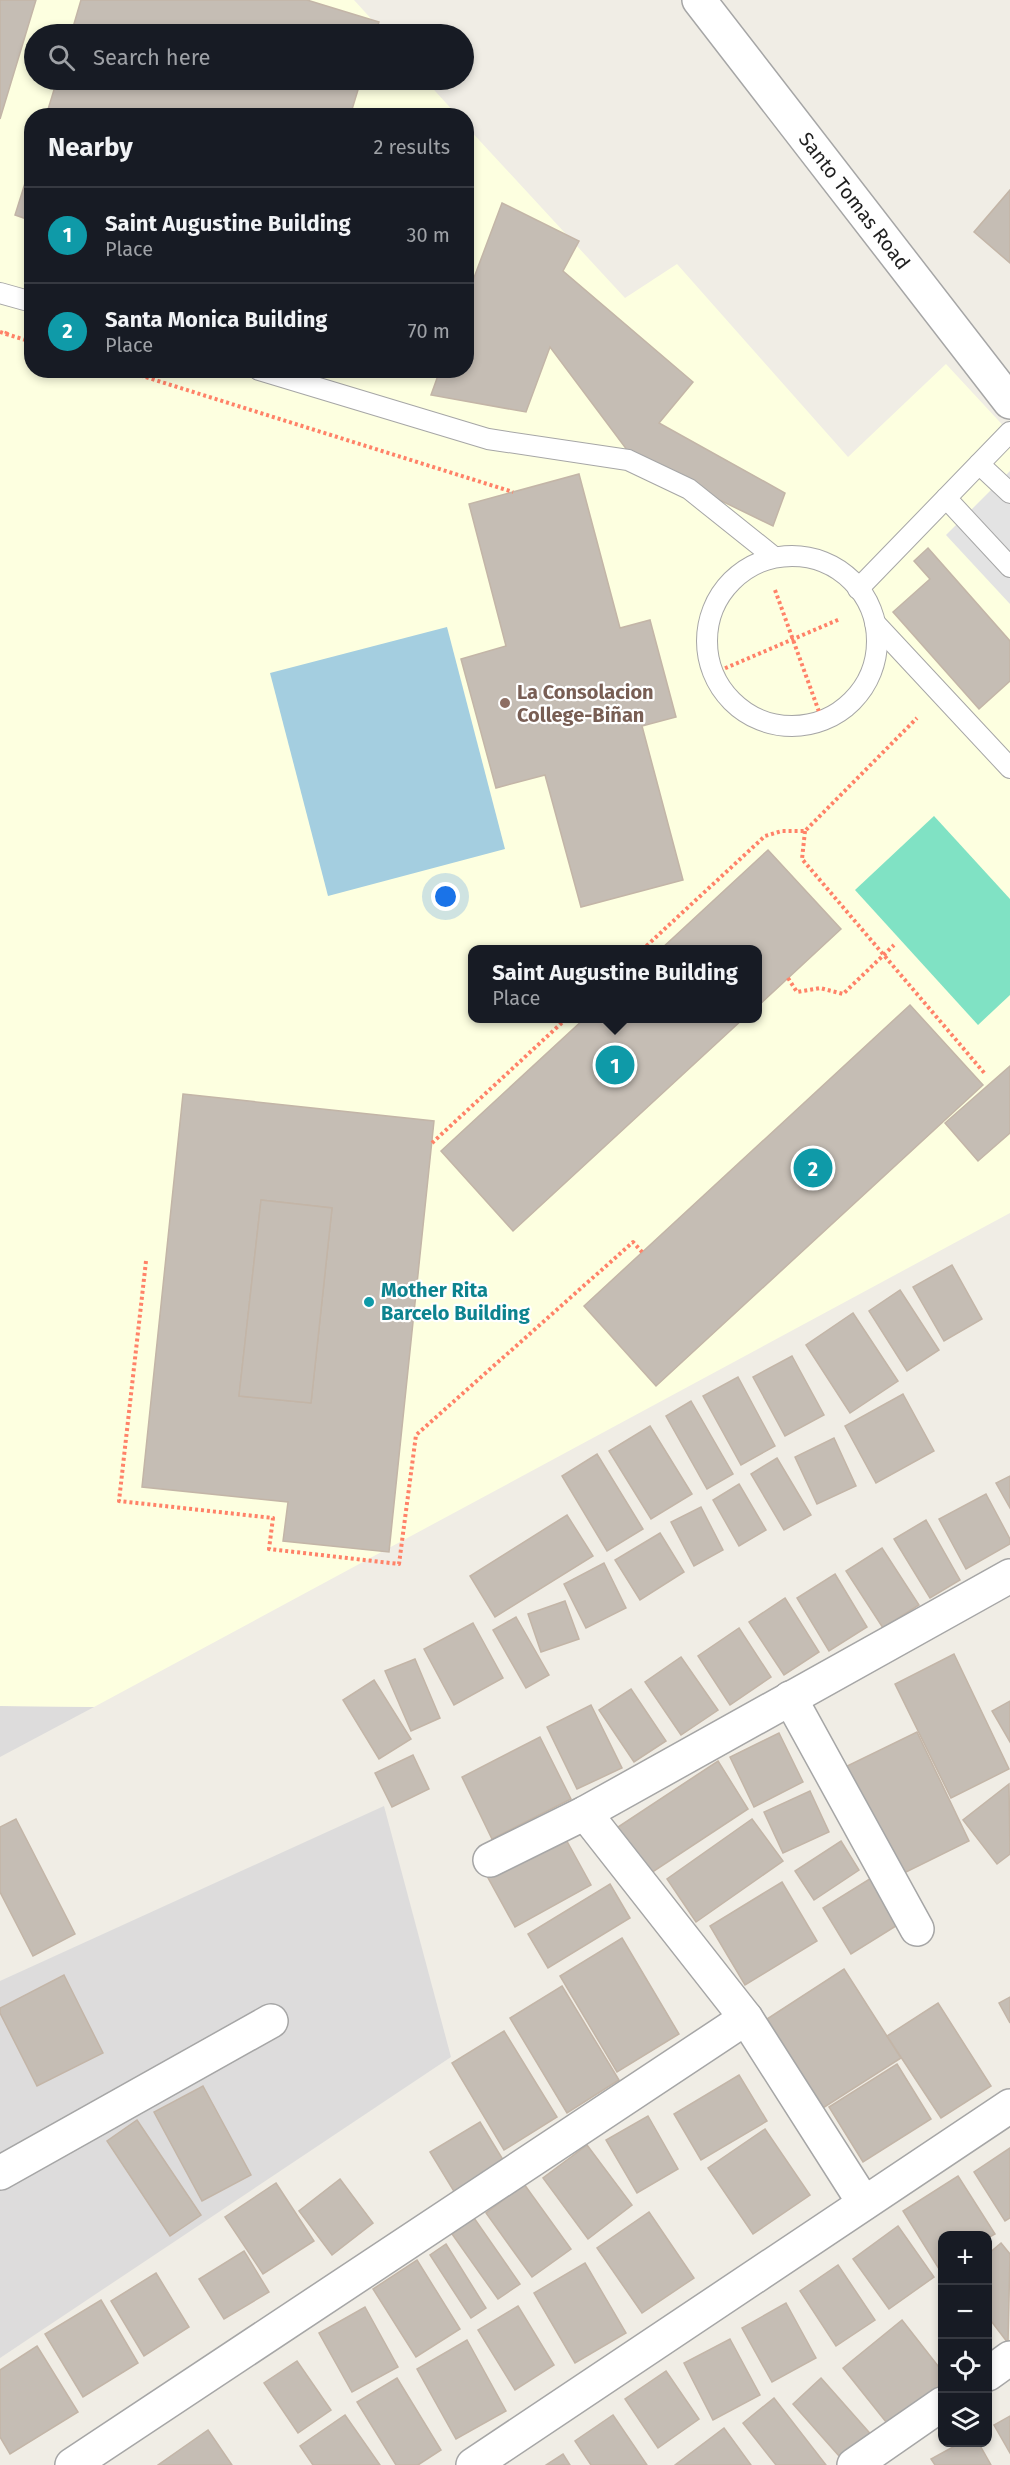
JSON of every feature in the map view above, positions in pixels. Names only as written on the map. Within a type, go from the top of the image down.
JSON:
[{"type":"street","name":"Santo Tomas Road","points":[[699,0],[1010,402]]},
{"type":"street","points":[[490,1860],[585,1813],[1010,1576]]},
{"type":"street","points":[[790,1698],[917,1929]]},
{"type":"street","points":[[585,1813],[746,2018],[864,2204]]},
{"type":"street","points":[[72,2465],[746,2018]]},
{"type":"street","points":[[0,2173],[271,2021]]},
{"type":"street","points":[[473,2465],[1010,2106]]},
{"type":"street","points":[[992,2371],[1010,2358]]},
{"type":"street","points":[[854,2465],[938,2407]]},
{"type":"lane","points":[[0,293],[24,300]]},
{"type":"lane","points":[[285,378],[488,440],[628,460],[689,489],[769,559]]},
{"type":"lane","points":[[858,589],[1010,432]]},
{"type":"lane","points":[[979,464],[1010,494]]},
{"type":"lane","points":[[946,498],[1010,567]]},
{"type":"lane","points":[[872,615],[876,650],[870,676],[854,698],[834,715],[809,724],[783,725],[757,718],[734,704],[718,683],[708,658],[707,632],[714,606],[728,583],[750,567],[769,559],[801,555],[827,562],[849,577],[872,615],[1010,768]]},
{"type":"path","points":[[6,334],[24,340]]},
{"type":"path","points":[[149,378],[513,492]]},
{"type":"path","points":[[769,559],[793,639],[822,720]]},
{"type":"path","points":[[714,673],[793,639],[872,615]]},
{"type":"path","points":[[941,693],[805,831],[802,859],[986,1075]]},
{"type":"path","points":[[647,945],[765,836],[782,831],[805,831]]},
{"type":"path","points":[[788,978],[797,992],[820,988],[843,994],[894,945]]},
{"type":"path","points":[[432,1143],[562,1023]]},
{"type":"path","points":[[146,1261],[119,1501],[273,1518],[269,1550],[399,1564],[417,1435],[633,1242],[642,1252]]},
{"type":"shaded area","name":"La Consolacion College-Biñan","points":[[0,0],[354,0],[376,24],[24,24],[24,90],[434,90],[451,108],[24,108],[24,378],[474,378],[474,135],[625,298],[677,264],[848,457],[946,364],[1010,433],[1010,1213],[94,1707],[0,1706]]},
{"type":"shaded area","points":[[1010,471],[1010,604],[946,535]]},
{"type":"shaded area","points":[[0,1706],[94,1707],[0,1757]]},
{"type":"shaded area","points":[[384,1806],[451,2057],[0,2358],[0,1981]]},
{"type":"green space","points":[[934,816],[1010,899],[1010,995],[978,1025],[855,890]]},
{"type":"water","points":[[447,627],[505,849],[328,896],[270,673]]},
{"type":"building","points":[[0,0],[36,0],[29,24],[24,24],[24,40],[0,119]]},
{"type":"building","points":[[81,0],[307,0],[379,22],[378,24],[74,24]]},
{"type":"building","points":[[54,90],[358,90],[352,108],[48,108]]},
{"type":"building","points":[[24,186],[24,218],[15,215]]},
{"type":"building","points":[[1010,190],[1010,263],[974,232]]},
{"type":"building","points":[[502,203],[579,241],[563,271],[693,382],[659,423],[785,493],[773,526],[633,458],[550,347],[526,412],[431,395],[437,378],[474,378],[474,278]]},
{"type":"building","points":[[579,474],[620,628],[650,620],[676,717],[642,726],[683,880],[581,907],[545,775],[496,788],[461,659],[506,646],[469,504]]},
{"type":"building","points":[[928,548],[1010,641],[1010,681],[979,709],[893,612],[930,579],[914,561]]},
{"type":"building","points":[[768,850],[841,929],[762,1002],[762,945],[665,945]]},
{"type":"building","points":[[910,1005],[983,1085],[656,1386],[584,1306]]},
{"type":"building","points":[[580,1023],[739,1023],[513,1231],[441,1151]]},
{"type":"building","points":[[1010,1066],[1010,1133],[978,1161],[945,1123]]},
{"type":"building","name":"Mother Rita Barcelo Building","points":[[183,1094],[434,1121],[389,1552],[283,1541],[288,1502],[142,1487]],"holes":[[[261,1200],[332,1208],[311,1403],[239,1396]]]},
{"type":"building","points":[[261,1200],[332,1208],[311,1403],[239,1396]]},
{"type":"building","points":[[952,1265],[982,1319],[944,1341],[913,1287]]},
{"type":"building","points":[[900,1290],[939,1350],[907,1371],[869,1311]]},
{"type":"building","points":[[853,1313],[898,1381],[850,1413],[806,1345]]},
{"type":"building","points":[[792,1356],[824,1415],[785,1436],[753,1377]]},
{"type":"building","points":[[738,1377],[775,1446],[741,1465],[703,1396]]},
{"type":"building","points":[[903,1394],[934,1451],[876,1483],[845,1426]]},
{"type":"building","points":[[691,1401],[733,1474],[707,1489],[666,1416]]},
{"type":"building","points":[[650,1426],[692,1494],[651,1519],[609,1451]]},
{"type":"building","points":[[834,1438],[856,1486],[817,1504],[795,1457]]},
{"type":"building","points":[[597,1454],[643,1529],[607,1551],[562,1476]]},
{"type":"building","points":[[777,1458],[811,1515],[784,1530],[751,1474]]},
{"type":"building","points":[[1010,1476],[1010,1508],[996,1483]]},
{"type":"building","points":[[739,1484],[766,1530],[739,1546],[713,1500]]},
{"type":"building","points":[[986,1494],[1010,1539],[1010,1544],[966,1569],[939,1519]]},
{"type":"building","points":[[701,1507],[723,1550],[694,1566],[671,1522]]},
{"type":"building","points":[[567,1515],[593,1556],[495,1617],[470,1576]]},
{"type":"building","points":[[926,1520],[960,1580],[930,1598],[894,1539]]},
{"type":"building","points":[[660,1533],[684,1572],[640,1600],[615,1560]]},
{"type":"building","points":[[882,1548],[919,1605],[883,1628],[846,1571]]},
{"type":"building","points":[[604,1563],[626,1608],[586,1628],[564,1584]]},
{"type":"building","points":[[835,1574],[867,1627],[829,1651],[797,1598]]},
{"type":"building","points":[[785,1598],[819,1652],[784,1675],[749,1622]]},
{"type":"building","points":[[565,1601],[579,1639],[541,1652],[528,1614]]},
{"type":"building","points":[[516,1617],[549,1675],[526,1688],[493,1630]]},
{"type":"building","points":[[473,1623],[503,1678],[454,1705],[424,1649]]},
{"type":"building","points":[[739,1628],[771,1677],[730,1705],[698,1656]]},
{"type":"building","points":[[954,1654],[1009,1769],[951,1798],[895,1684]]},
{"type":"building","points":[[681,1657],[718,1710],[681,1735],[645,1682]]},
{"type":"building","points":[[415,1659],[440,1718],[411,1731],[385,1671]]},
{"type":"building","points":[[374,1680],[411,1739],[379,1759],[343,1700]]},
{"type":"building","points":[[631,1689],[666,1741],[634,1762],[599,1710]]},
{"type":"building","points":[[1010,1701],[1010,1742],[992,1711]]},
{"type":"building","points":[[591,1705],[622,1768],[577,1789],[547,1727]]},
{"type":"building","points":[[917,1732],[969,1841],[898,1876],[845,1767]]},
{"type":"building","points":[[779,1733],[803,1782],[754,1807],[730,1757]]},
{"type":"building","points":[[540,1737],[571,1799],[492,1839],[462,1777]]},
{"type":"building","points":[[413,1755],[429,1789],[392,1807],[375,1773]]},
{"type":"building","points":[[718,1761],[748,1809],[642,1879],[612,1831]]},
{"type":"building","points":[[1009,1784],[1010,1854],[997,1864],[963,1820]]},
{"type":"building","points":[[810,1791],[829,1832],[783,1853],[764,1812]]},
{"type":"building","points":[[16,1819],[75,1934],[33,1956],[0,1892],[0,1827]]},
{"type":"building","points":[[752,1819],[783,1861],[696,1922],[667,1879]]},
{"type":"building","points":[[563,1834],[591,1885],[515,1927],[487,1876]]},
{"type":"building","points":[[841,1841],[859,1870],[814,1900],[795,1871]]},
{"type":"building","points":[[876,1875],[904,1921],[851,1954],[823,1908]]},
{"type":"building","points":[[782,1882],[817,1941],[745,1985],[710,1926]]},
{"type":"building","points":[[610,1884],[630,1918],[548,1968],[528,1934]]},
{"type":"building","points":[[622,1938],[679,2034],[617,2072],[560,1976]]},
{"type":"building","points":[[844,1969],[901,2058],[823,2108],[767,2019]]},
{"type":"building","points":[[64,1975],[103,2053],[37,2086],[0,2013],[0,2008]]},
{"type":"building","points":[[562,1986],[619,2080],[567,2113],[510,2018]]},
{"type":"building","points":[[1010,1997],[1010,2023],[999,2003]]},
{"type":"building","points":[[938,2003],[991,2086],[941,2118],[887,2036]]},
{"type":"building","points":[[504,2031],[557,2117],[504,2150],[452,2063]]},
{"type":"building","points":[[897,2064],[931,2119],[863,2162],[829,2107]]},
{"type":"building","points":[[739,2075],[767,2121],[701,2160],[674,2114]]},
{"type":"building","points":[[203,2086],[251,2175],[202,2201],[154,2112]]},
{"type":"building","points":[[648,2116],[678,2169],[637,2193],[606,2140]]},
{"type":"building","points":[[137,2120],[201,2215],[170,2236],[107,2141]]},
{"type":"building","points":[[480,2122],[505,2163],[455,2193],[430,2152]]},
{"type":"building","points":[[765,2129],[810,2195],[753,2234],[708,2168]]},
{"type":"building","points":[[587,2145],[632,2205],[588,2239],[543,2178]]},
{"type":"building","points":[[1010,2148],[1010,2218],[1005,2221],[974,2172]]},
{"type":"building","points":[[958,2176],[995,2234],[992,2236],[992,2231],[938,2231],[938,2267],[903,2211]]},
{"type":"building","points":[[340,2179],[373,2223],[332,2255],[299,2211]]},
{"type":"building","points":[[276,2183],[314,2241],[263,2274],[225,2217]]},
{"type":"building","points":[[524,2184],[571,2249],[532,2277],[486,2213]]},
{"type":"building","points":[[649,2212],[694,2278],[642,2313],[597,2248]]},
{"type":"building","points":[[474,2218],[520,2284],[498,2299],[452,2234]]},
{"type":"building","points":[[898,2226],[934,2277],[889,2309],[853,2259]]},
{"type":"building","points":[[1001,2243],[1010,2254],[1008,2343],[992,2322],[992,2251]]},
{"type":"building","points":[[446,2244],[486,2308],[471,2318],[430,2255]]},
{"type":"building","points":[[244,2251],[269,2292],[224,2319],[199,2279]]},
{"type":"building","points":[[417,2260],[460,2329],[416,2357],[373,2289]]},
{"type":"building","points":[[585,2263],[626,2333],[575,2363],[534,2293]]},
{"type":"building","points":[[838,2265],[875,2320],[836,2346],[800,2291]]},
{"type":"building","points":[[156,2273],[189,2327],[144,2356],[111,2301]]},
{"type":"building","points":[[101,2300],[138,2363],[83,2397],[45,2334]]},
{"type":"building","points":[[786,2303],[816,2358],[772,2382],[742,2328]]},
{"type":"building","points":[[518,2306],[554,2365],[515,2390],[478,2330]]},
{"type":"building","points":[[365,2307],[398,2367],[352,2392],[319,2333]]},
{"type":"building","points":[[902,2320],[938,2366],[938,2387],[890,2427],[843,2368]]},
{"type":"building","points":[[730,2339],[760,2395],[713,2420],[684,2363]]},
{"type":"building","points":[[467,2340],[506,2411],[456,2439],[417,2369]]},
{"type":"building","points":[[37,2346],[78,2412],[10,2454],[0,2437],[0,2370]]},
{"type":"building","points":[[297,2361],[331,2410],[298,2433],[264,2383]]},
{"type":"building","points":[[666,2371],[699,2419],[658,2448],[625,2399]]},
{"type":"building","points":[[397,2378],[441,2450],[418,2465],[396,2465],[357,2402]]},
{"type":"building","points":[[821,2378],[875,2439],[847,2465],[793,2404]]},
{"type":"building","points":[[774,2398],[826,2465],[776,2465],[743,2423]]},
{"type":"building","points":[[345,2415],[380,2465],[313,2465],[300,2446]]},
{"type":"building","points":[[613,2415],[647,2465],[591,2465],[575,2441]]},
{"type":"building","points":[[1010,2416],[1010,2453],[994,2425]]},
{"type":"building","points":[[724,2428],[751,2465],[675,2465]]},
{"type":"building","points":[[208,2430],[232,2465],[158,2465]]},
{"type":"building","points":[[953,2447],[981,2447],[991,2465],[935,2465],[931,2459]]},
{"type":"building","points":[[563,2454],[570,2465],[546,2465]]},
{"type":"place","name":"La Consolacion College-Biñan","points":[[505,703]]},
{"type":"place","name":"Saint Augustine Building","points":[[615,1065]]},
{"type":"place","name":"Santa Monica Building","points":[[813,1168]]},
{"type":"place","name":"Mother Rita Barcelo Building","points":[[369,1302]]}]
